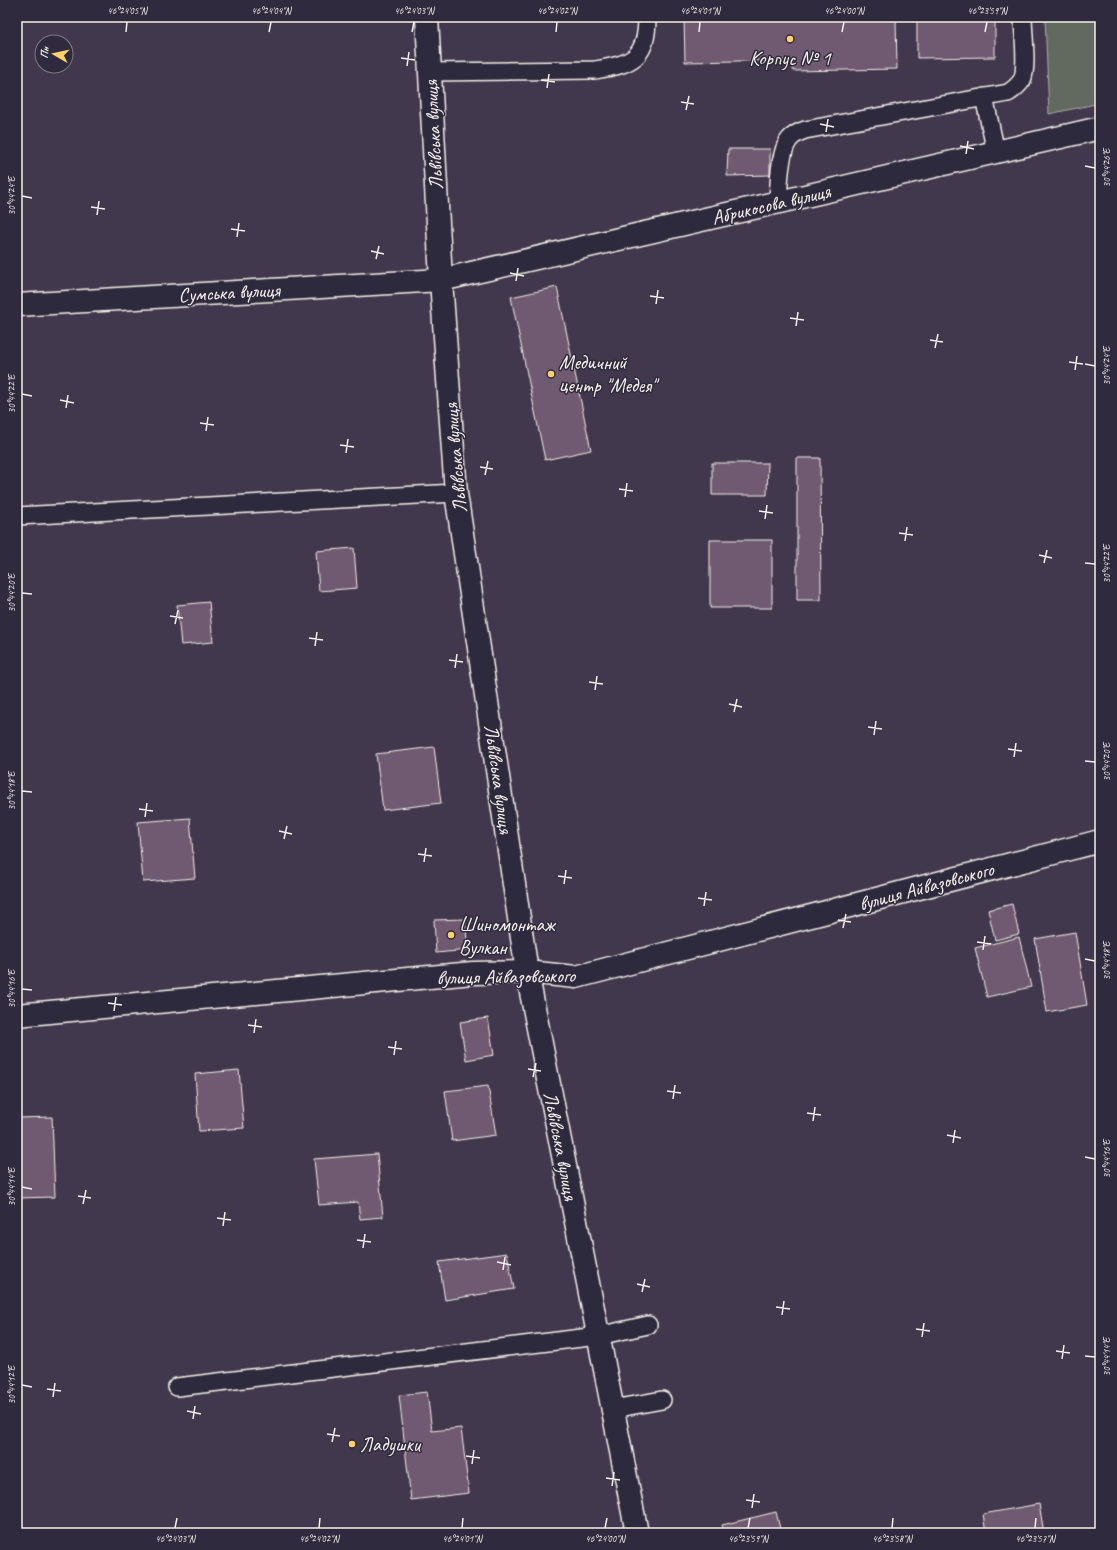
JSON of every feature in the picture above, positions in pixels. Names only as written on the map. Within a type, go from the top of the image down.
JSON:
[{"type":"street","name":"Львівська вулиця","points":[[427,17],[441,280],[456,493],[527,972],[637,1533]]},
{"type":"street","name":"Абрикосова вулиця","points":[[441,280],[1100,128]]},
{"type":"street","name":"Сумська вулиця","points":[[17,305],[441,280]]},
{"type":"street","name":"вулиця Айвазовського","points":[[17,1016],[473,973],[527,972],[576,977],[1100,841]]},
{"type":"lane","points":[[429,72],[595,70],[617,66],[634,59],[643,46],[647,31],[647,17]]},
{"type":"lane","points":[[778,202],[784,149],[796,134],[805,130],[1008,93],[1016,88],[1022,81],[1025,72],[1023,17]]},
{"type":"lane","points":[[984,97],[996,152]]},
{"type":"lane","points":[[17,516],[456,493]]},
{"type":"lane","points":[[177,1387],[598,1336],[648,1325]]},
{"type":"lane","points":[[613,1409],[662,1400]]},
{"type":"shaded area","points":[[1045,17],[1100,17],[1100,103],[1049,114]]},
{"type":"building","name":"Корпус № 1","points":[[684,17],[896,17],[897,69],[793,71],[792,60],[685,62]]},
{"type":"building","points":[[917,17],[995,17],[995,57],[917,58]]},
{"type":"building","points":[[728,149],[770,149],[770,175],[727,176]]},
{"type":"building","name":"Медичний центр \"Медея\"","points":[[557,287],[591,450],[545,460],[511,297]]},
{"type":"building","points":[[797,458],[820,458],[821,600],[797,600]]},
{"type":"building","points":[[712,463],[768,463],[767,495],[712,495]]},
{"type":"building","points":[[710,540],[772,540],[772,608],[710,608]]},
{"type":"building","points":[[354,548],[357,588],[319,591],[316,551]]},
{"type":"building","points":[[209,602],[213,642],[181,645],[177,605]]},
{"type":"building","points":[[434,747],[441,803],[383,810],[376,754]]},
{"type":"building","points":[[190,818],[195,878],[143,882],[138,822]]},
{"type":"building","points":[[1012,904],[1019,934],[995,940],[988,910]]},
{"type":"building","points":[[465,919],[468,950],[436,953],[434,920]]},
{"type":"building","points":[[1075,932],[1087,1005],[1047,1012],[1035,939]]},
{"type":"building","points":[[1019,937],[1031,987],[987,997],[975,948]]},
{"type":"building","points":[[488,1018],[494,1055],[466,1060],[460,1022]]},
{"type":"building","points":[[239,1070],[244,1128],[199,1131],[195,1074]]},
{"type":"building","points":[[488,1086],[496,1135],[452,1141],[445,1091]]},
{"type":"building","points":[[52,1117],[55,1197],[17,1198],[17,1118]]},
{"type":"building","points":[[377,1154],[383,1217],[360,1219],[358,1202],[319,1205],[314,1159]]},
{"type":"building","points":[[507,1253],[514,1289],[445,1300],[439,1262]]},
{"type":"building","points":[[427,1392],[432,1431],[461,1428],[469,1493],[411,1500],[399,1395]]},
{"type":"building","points":[[1039,1504],[1044,1533],[986,1533],[983,1514]]},
{"type":"building","points":[[776,1512],[781,1533],[724,1533],[722,1525]]},
{"type":"place","name":"Корпус № 1","points":[[790,39]]},
{"type":"place","name":"Медичний центр \"Медея\"","points":[[551,374]]},
{"type":"place","name":"Шиномонтаж Вулкан","points":[[451,935]]},
{"type":"place","name":"Ладушки","points":[[352,1444]]}]
